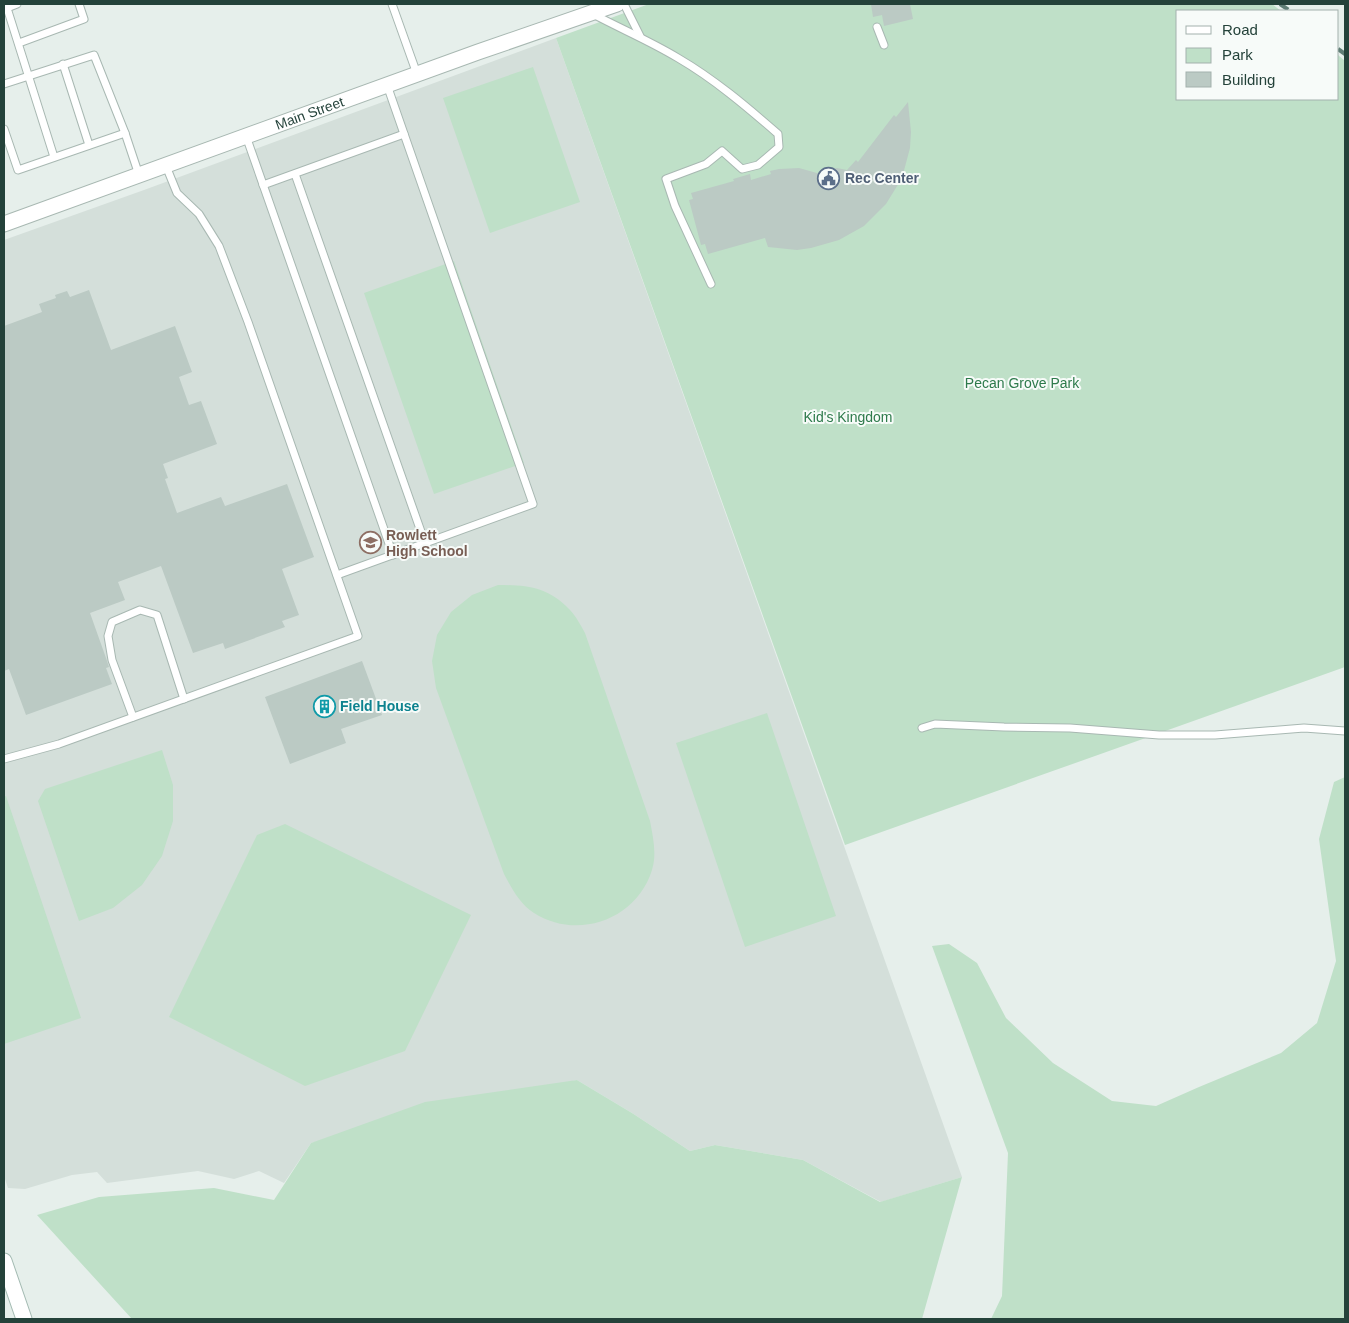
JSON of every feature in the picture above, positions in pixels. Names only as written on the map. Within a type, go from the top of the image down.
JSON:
[{"type":"street","name":"Main Street","points":[[4,224],[616,4]]},
{"type":"street","points":[[4,1262],[24,1319]]},
{"type":"lane","points":[[17,4],[6,8],[19,43],[54,158]]},
{"type":"lane","points":[[19,43],[84,19],[79,4]]},
{"type":"lane","points":[[392,4],[417,74]]},
{"type":"lane","points":[[624,4],[640,37]]},
{"type":"lane","points":[[591,13],[677,57],[726,90],[778,134],[779,147],[758,165],[742,169],[722,151],[706,164],[666,179],[711,284]]},
{"type":"lane","points":[[877,27],[884,45]]},
{"type":"lane","points":[[4,84],[94,55],[125,133],[139,175]]},
{"type":"lane","points":[[63,64],[89,146]]},
{"type":"lane","points":[[337,575],[532,504],[387,85]]},
{"type":"lane","points":[[4,129],[18,170],[125,133]]},
{"type":"lane","points":[[263,185],[404,134]]},
{"type":"lane","points":[[246,136],[393,554]]},
{"type":"lane","points":[[4,759],[59,744],[358,636],[248,322],[218,246],[198,214],[177,193],[165,165]]},
{"type":"lane","points":[[296,174],[425,543]]},
{"type":"lane","points":[[133,717],[112,660],[108,636],[112,622],[140,610],[156,615],[184,699]]},
{"type":"lane","points":[[922,728],[935,724],[1070,728],[1160,735],[1215,735],[1304,728],[1345,731]]},
{"type":"shaded area","name":"Rowlett High School","points":[[556,38],[962,1177],[881,1202],[803,1160],[715,1145],[690,1151],[577,1080],[311,1143],[284,1183],[259,1171],[234,1179],[198,1171],[107,1183],[97,1172],[72,1175],[25,1189],[8,1188],[4,1176],[4,240]]},
{"type":"green space","name":"Pecan Grove Park","points":[[649,4],[1272,4],[1280,10],[1176,10],[1176,100],[1339,100],[1339,56],[1345,61],[1345,667],[845,845],[556,38]]},
{"type":"green space","points":[[533,67],[580,202],[490,233],[443,98]]},
{"type":"green space","points":[[454,261],[524,463],[434,494],[364,293]]},
{"type":"green space","points":[[498,585],[528,587],[545,592],[562,602],[576,618],[585,633],[650,821],[654,858],[652,870],[644,887],[620,913],[587,925],[569,925],[551,921],[534,913],[517,896],[504,874],[436,688],[432,661],[437,635],[451,612],[472,595]]},
{"type":"green space","points":[[767,713],[836,916],[745,947],[676,743]]},
{"type":"green space","points":[[162,750],[173,785],[173,821],[162,856],[142,885],[113,908],[79,921],[38,801],[45,789]]},
{"type":"green space","points":[[1345,777],[1345,1319],[991,1319],[1002,1296],[1008,1153],[932,946],[949,944],[977,963],[1006,1018],[1053,1063],[1112,1101],[1156,1106],[1281,1053],[1317,1023],[1336,961],[1319,839],[1334,782]]},
{"type":"green space","points":[[6,796],[81,1018],[4,1044],[4,797]]},
{"type":"green space","points":[[285,824],[471,915],[405,1051],[305,1086],[169,1017],[257,835]]},
{"type":"green space","points":[[577,1080],[690,1151],[715,1145],[803,1160],[880,1202],[962,1177],[922,1319],[132,1319],[37,1215],[99,1197],[214,1188],[274,1200],[311,1143],[425,1102]]},
{"type":"building","points":[[871,4],[910,4],[913,19],[884,26],[882,15],[873,17]]},
{"type":"building","name":"Rec Center","points":[[908,102],[911,132],[910,148],[902,178],[886,204],[864,226],[839,240],[797,250],[768,247],[765,238],[708,254],[705,244],[701,245],[689,200],[693,199],[691,193],[734,181],[733,179],[750,174],[751,180],[771,174],[770,171],[779,169],[799,168],[824,175],[832,169],[847,170],[856,160],[858,162],[894,115],[896,117]]},
{"type":"building","points":[[89,290],[111,350],[175,326],[192,372],[179,377],[189,405],[201,401],[217,444],[163,464],[168,478],[165,479],[177,513],[221,497],[225,506],[287,484],[314,557],[282,569],[299,615],[282,621],[285,627],[225,649],[223,643],[193,653],[161,566],[118,582],[125,600],[90,613],[109,667],[106,668],[112,684],[26,715],[9,669],[4,671],[4,326],[42,312],[39,304],[56,298],[55,295],[67,291],[70,297]]},
{"type":"building","name":"Field House","points":[[362,661],[382,715],[341,729],[346,743],[290,764],[265,697]]},
{"type":"railway","points":[[1280,4],[1289,10]]},
{"type":"railway","points":[[1339,50],[1345,54]]},
{"type":"place","name":"Rec Center","points":[[829,178]]},
{"type":"place","name":"Rowlett High School","points":[[370,543]]},
{"type":"place","name":"Field House","points":[[324,706]]},
{"type":"park label","name":"Kid's Kingdom","points":[[848,417]]}]
